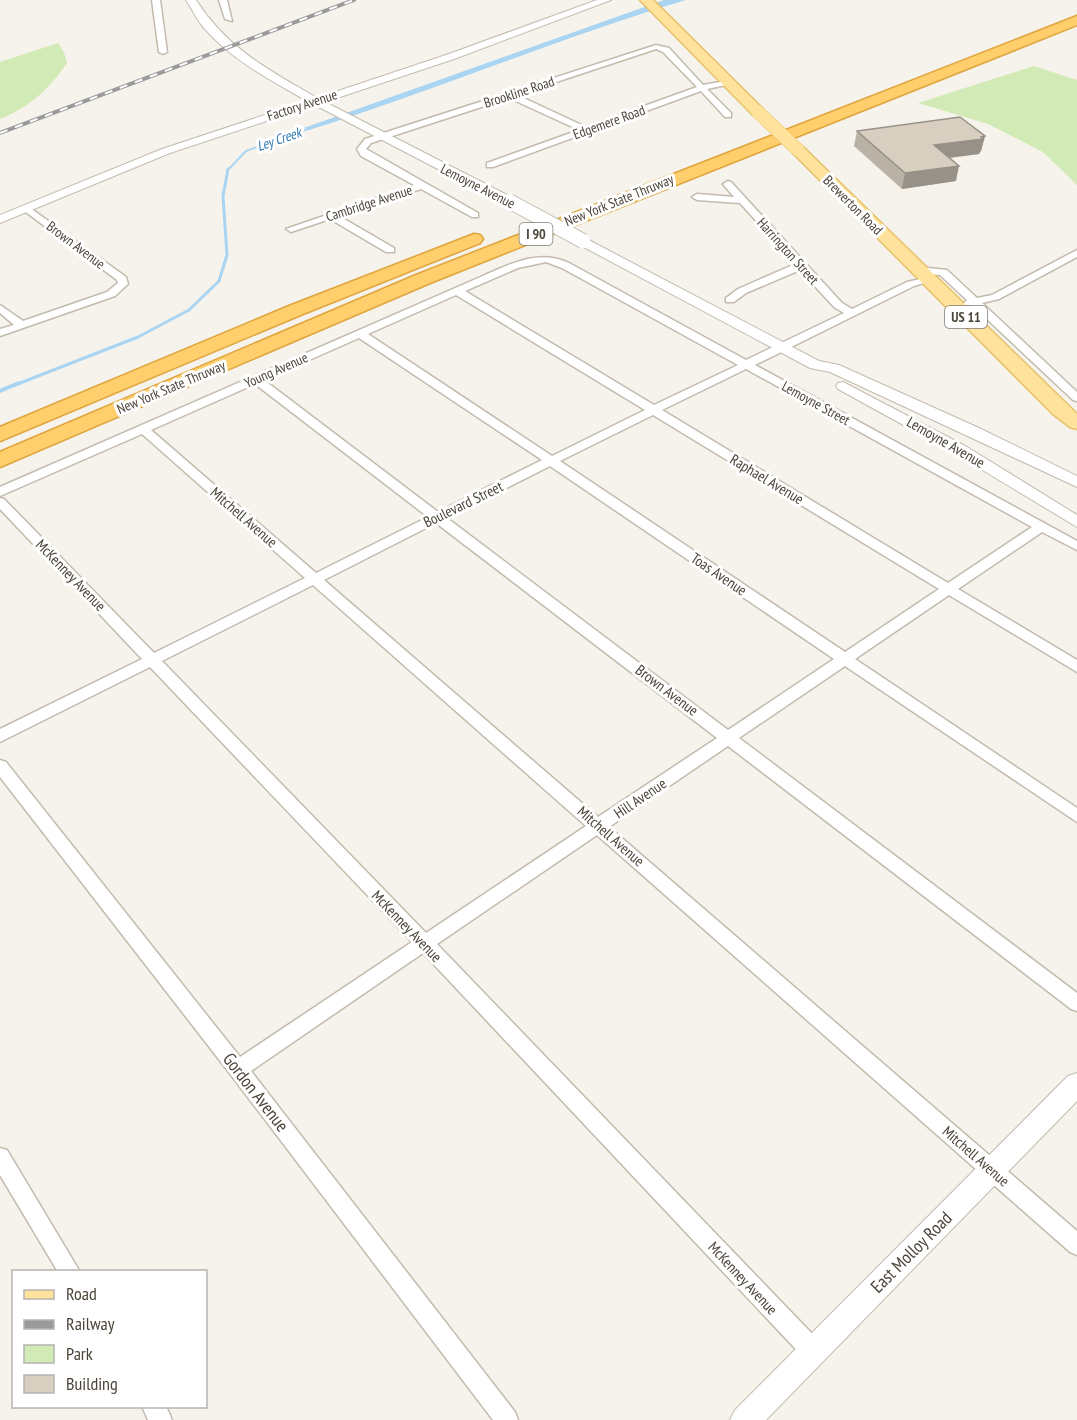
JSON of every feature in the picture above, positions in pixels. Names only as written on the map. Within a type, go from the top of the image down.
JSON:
[{"type":"highway","name":"New York State Thruway","points":[[600,190],[1077,6]]},
{"type":"highway","name":"New York State Thruway","points":[[0,460],[423,279],[1077,20]]},
{"type":"highway","name":"New York State Thruway","points":[[512,225],[556,207]]},
{"type":"highway","name":"New York State Thruway","points":[[0,435],[306,306],[489,233]]},
{"type":"main road","name":"Brewerton Road","points":[[646,0],[1073,422]]},
{"type":"street","points":[[156,0],[163,52]]},
{"type":"street","name":"Lemoyne Avenue","points":[[191,0],[207,25],[232,50],[263,71],[350,121],[509,201],[780,348],[815,365],[834,368],[974,431],[1077,482]]},
{"type":"street","points":[[223,0],[229,19]]},
{"type":"street","name":"Factory Avenue","points":[[0,219],[166,151],[450,57],[606,0]]},
{"type":"street","name":"Brookline Road","points":[[381,137],[656,48],[666,50],[702,88]]},
{"type":"street","name":"Edgemere Road","points":[[490,165],[702,88],[728,82]]},
{"type":"street","points":[[702,88],[728,115]]},
{"type":"street","points":[[510,95],[586,130]]},
{"type":"street","name":"Cambridge Avenue","points":[[381,137],[364,143],[361,152],[422,186]]},
{"type":"street","name":"Harrington Street","points":[[728,184],[800,266],[838,305],[852,313]]},
{"type":"street","points":[[422,186],[475,215]]},
{"type":"street","name":"Cambridge Avenue","points":[[291,229],[422,186]]},
{"type":"street","points":[[697,197],[741,200]]},
{"type":"street","name":"Brown Avenue","points":[[21,326],[111,294],[123,284],[122,279],[26,208]]},
{"type":"street","points":[[331,216],[390,250]]},
{"type":"street","points":[[954,304],[977,302],[995,297],[1077,253]]},
{"type":"street","name":"Young Avenue","points":[[0,492],[457,291],[536,259],[555,261]]},
{"type":"street","name":"Lemoyne Street","points":[[555,261],[1077,546]]},
{"type":"street","points":[[730,300],[742,291],[800,266]]},
{"type":"street","points":[[924,275],[943,272],[1077,398]]},
{"type":"street","name":"Boulevard Street","points":[[0,736],[550,460],[911,284],[924,275]]},
{"type":"street","name":"Raphael Avenue","points":[[457,291],[1077,667]]},
{"type":"street","points":[[0,308],[21,326]]},
{"type":"street","points":[[0,333],[21,326]]},
{"type":"street","name":"Toas Avenue","points":[[359,333],[1077,816]]},
{"type":"street","name":"Lemoyne Avenue","points":[[815,365],[821,374],[1031,491],[1077,522]]},
{"type":"street","name":"Brown Avenue","points":[[255,379],[1077,1003]]},
{"type":"street","name":"Mitchell Avenue","points":[[143,429],[1077,1245]]},
{"type":"street","name":"McKenney Avenue","points":[[0,502],[813,1351]]},
{"type":"street","name":"Hill Avenue","points":[[238,1069],[1042,526]]},
{"type":"street","name":"Gordon Avenue","points":[[0,766],[238,1069],[507,1420]]},
{"type":"street","name":"East Molloy Road","points":[[745,1420],[1077,1084]]},
{"type":"street","points":[[0,1157],[69,1270]]},
{"type":"green space","points":[[58,43],[67,63],[46,89],[30,103],[0,119],[0,62]]},
{"type":"green space","points":[[1034,66],[1077,80],[1077,185],[1043,152],[988,124],[918,103]]},
{"type":"water","points":[[664,0],[686,0],[309,130],[304,128]]},
{"type":"building","points":[[960,117],[985,136],[981,137],[983,139],[934,145],[959,166],[905,173],[857,131]]},
{"type":"waterway","name":"Ley Creek","points":[[228,170],[246,151],[311,128]]},
{"type":"waterway","name":"Ley Creek","points":[[15,385],[138,337],[189,310],[219,281],[227,255],[223,196],[228,170]]},
{"type":"waterway","name":"Ley Creek","points":[[0,391],[19,383]]},
{"type":"railway","points":[[0,133],[354,0]]}]
